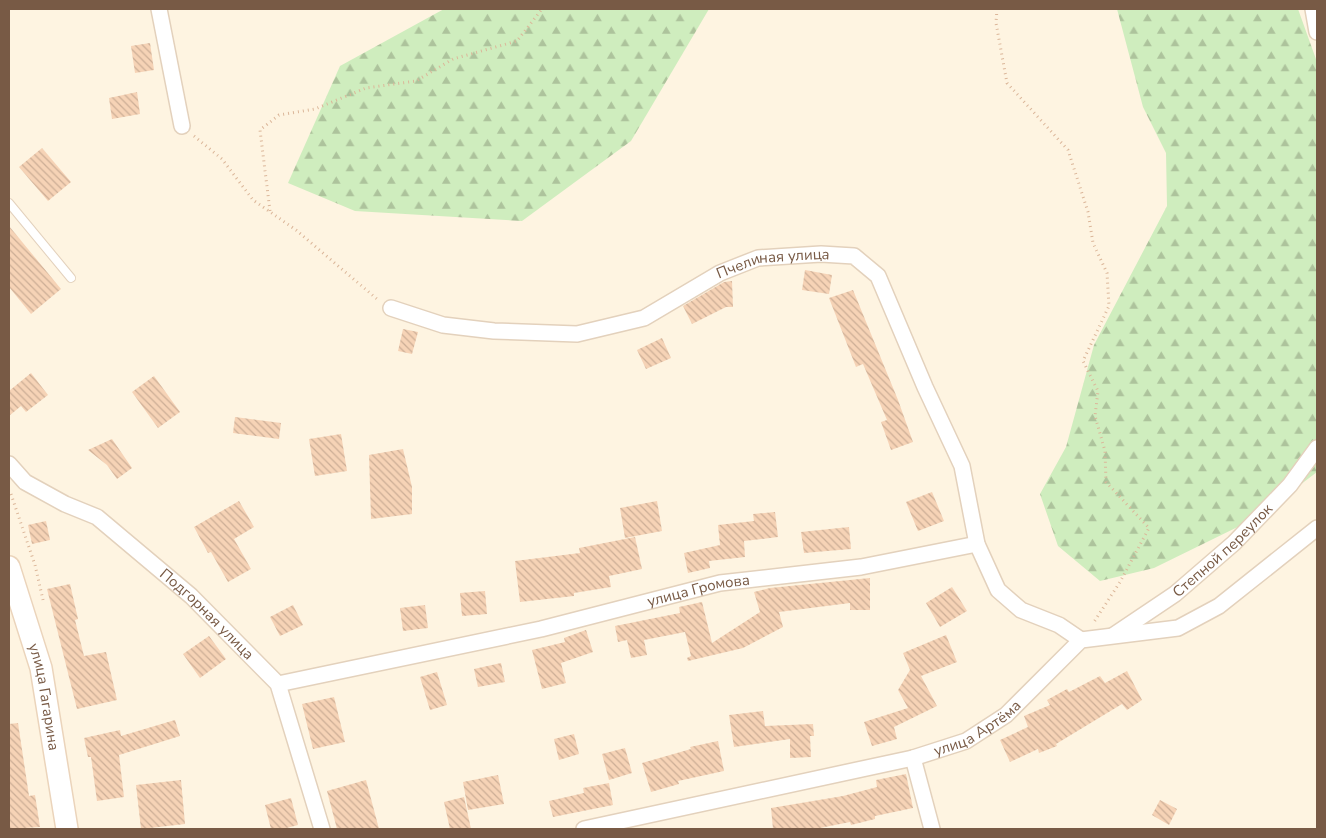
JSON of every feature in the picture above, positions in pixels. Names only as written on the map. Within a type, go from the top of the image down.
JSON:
[{"type":"street","points":[[159,9],[182,126]]},
{"type":"street","points":[[1313,9],[1317,32]]},
{"type":"street","name":"Пчелиная улица","points":[[391,308],[443,325],[494,331],[577,334],[644,318],[720,272],[758,258],[821,254],[854,256],[878,276],[924,386],[962,466],[977,544]]},
{"type":"street","name":"Степной переулок","points":[[1110,637],[1175,594],[1234,543],[1290,485],[1317,448]]},
{"type":"street","name":"Подгорная улица","points":[[9,464],[25,482],[65,504],[97,517],[191,596],[278,684],[322,829]]},
{"type":"street","points":[[977,544],[998,590],[1021,610],[1059,625],[1083,640],[1178,628],[1219,606],[1317,528]]},
{"type":"street","name":"улица Громова","points":[[278,684],[541,629],[720,583],[861,567],[977,544]]},
{"type":"street","name":"улица Гагарина","points":[[9,567],[41,668],[67,829]]},
{"type":"street","name":"улица Артёма","points":[[584,829],[913,758],[966,741],[1006,715],[1083,640]]},
{"type":"street","points":[[913,758],[932,829]]},
{"type":"lane","points":[[9,203],[71,278]]},
{"type":"path","points":[[270,211],[260,130],[279,115],[315,108],[366,88],[416,81],[453,59],[518,41],[542,9]]},
{"type":"path","points":[[997,9],[996,23],[1008,83],[1068,150],[1088,212],[1093,243],[1107,273],[1109,306],[1083,361],[1098,390],[1095,416],[1105,451],[1106,482],[1149,528],[1120,582],[1099,612],[1083,640]]},
{"type":"path","points":[[182,126],[222,159],[253,200],[328,255],[373,296],[391,308]]},
{"type":"green space","points":[[444,9],[709,9],[631,141],[522,221],[355,211],[288,183],[340,66]]},
{"type":"green space","points":[[1117,9],[1298,9],[1317,62],[1317,472],[1258,517],[1154,568],[1100,581],[1058,546],[1040,494],[1066,447],[1094,345],[1167,206],[1166,153],[1143,107]]},
{"type":"building","points":[[150,43],[154,70],[135,73],[131,46]]},
{"type":"building","points":[[137,92],[140,114],[112,119],[109,98]]},
{"type":"building","points":[[42,148],[71,182],[48,201],[19,167]]},
{"type":"building","points":[[9,226],[61,289],[31,314],[9,287]]},
{"type":"building","points":[[805,270],[832,275],[829,294],[802,290]]},
{"type":"building","points":[[732,281],[733,307],[726,307],[692,324],[683,306],[724,282]]},
{"type":"building","points":[[853,290],[913,442],[891,450],[881,422],[887,420],[863,364],[856,367],[829,298]]},
{"type":"building","points":[[403,329],[418,332],[412,354],[398,351]]},
{"type":"building","points":[[662,338],[671,358],[646,369],[637,350]]},
{"type":"building","points":[[31,373],[48,395],[26,412],[21,406],[9,416],[9,391]]},
{"type":"building","points":[[154,376],[180,412],[158,428],[132,392]]},
{"type":"building","points":[[235,417],[281,423],[279,439],[233,433]]},
{"type":"building","points":[[341,434],[347,471],[315,476],[309,439]]},
{"type":"building","points":[[112,439],[132,468],[117,479],[107,465],[88,450]]},
{"type":"building","points":[[403,449],[412,487],[412,514],[371,519],[369,455]]},
{"type":"building","points":[[932,492],[944,521],[918,531],[906,502]]},
{"type":"building","points":[[239,501],[254,527],[234,539],[251,569],[228,582],[211,552],[208,553],[194,527]]},
{"type":"building","points":[[657,501],[662,531],[625,538],[620,508]]},
{"type":"building","points":[[775,512],[778,537],[744,541],[745,557],[709,561],[710,568],[688,573],[684,553],[720,545],[718,525],[754,521],[753,514]]},
{"type":"building","points":[[46,521],[50,540],[32,544],[28,525]]},
{"type":"building","points":[[849,527],[851,549],[804,553],[801,532]]},
{"type":"building","points":[[635,537],[642,569],[609,576],[611,587],[574,593],[574,596],[520,602],[515,561],[580,553],[579,548]]},
{"type":"building","points":[[870,578],[870,610],[850,610],[850,603],[779,612],[783,627],[743,648],[688,661],[687,658],[691,656],[685,632],[644,640],[647,655],[631,658],[627,640],[618,642],[615,626],[680,613],[679,607],[702,602],[712,643],[760,612],[754,592],[770,588]]},
{"type":"building","points":[[70,584],[78,619],[75,620],[84,656],[106,652],[117,700],[77,709],[47,589]]},
{"type":"building","points":[[952,587],[967,611],[940,627],[926,603]]},
{"type":"building","points":[[485,591],[487,614],[462,616],[460,593]]},
{"type":"building","points":[[293,605],[303,625],[280,636],[270,617]]},
{"type":"building","points":[[425,605],[428,628],[403,631],[400,608]]},
{"type":"building","points":[[586,630],[593,652],[561,663],[566,683],[542,689],[532,650],[565,642],[564,638]]},
{"type":"building","points":[[946,635],[957,662],[921,676],[937,706],[894,727],[897,739],[872,746],[864,722],[908,708],[898,690],[910,670],[903,653]]},
{"type":"building","points":[[209,636],[226,659],[200,678],[183,654]]},
{"type":"building","points":[[501,663],[505,682],[478,687],[474,669]]},
{"type":"building","points":[[1127,671],[1142,700],[1127,710],[1122,704],[1056,744],[1057,746],[1039,753],[1038,749],[1010,762],[1000,740],[1028,727],[1024,716],[1050,705],[1047,700],[1067,689],[1069,692],[1100,676],[1105,683]]},
{"type":"building","points":[[437,672],[447,705],[430,710],[420,677]]},
{"type":"building","points":[[334,697],[345,742],[313,749],[302,704]]},
{"type":"building","points":[[763,711],[765,726],[813,724],[814,736],[810,736],[811,757],[790,758],[790,739],[734,747],[729,715]]},
{"type":"building","points":[[175,720],[180,736],[119,755],[124,797],[97,801],[91,757],[88,757],[84,738],[120,730],[121,736]]},
{"type":"building","points":[[18,723],[29,796],[35,795],[40,827],[9,829],[9,724]]},
{"type":"building","points":[[574,734],[579,754],[559,760],[554,739]]},
{"type":"building","points":[[718,741],[724,771],[678,781],[679,784],[651,792],[642,763],[691,749],[690,747]]},
{"type":"building","points":[[625,748],[632,773],[609,780],[602,754]]},
{"type":"building","points":[[906,774],[913,808],[875,816],[875,819],[851,825],[850,822],[815,829],[773,829],[771,808],[843,796],[877,787],[876,780]]},
{"type":"building","points":[[498,775],[504,804],[468,810],[463,782]]},
{"type":"building","points":[[181,780],[185,824],[141,829],[136,785]]},
{"type":"building","points":[[366,780],[379,829],[337,829],[327,791]]},
{"type":"building","points":[[609,783],[613,805],[553,817],[549,801],[584,793],[583,788]]},
{"type":"building","points":[[464,797],[471,829],[450,829],[444,802]]},
{"type":"building","points":[[291,798],[298,825],[283,829],[271,829],[265,805]]},
{"type":"building","points":[[1160,800],[1177,809],[1169,825],[1152,815]]}]
